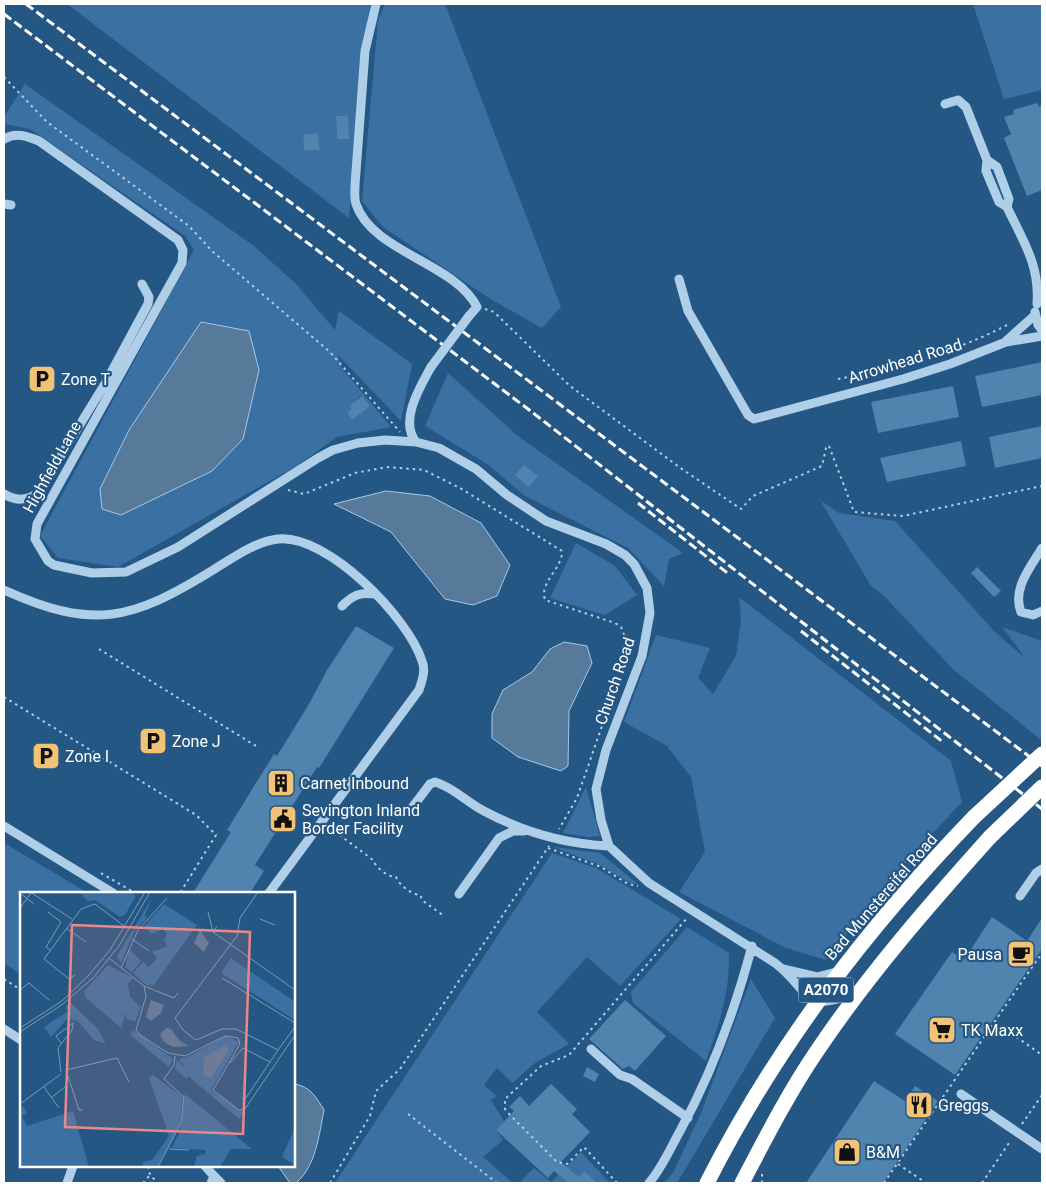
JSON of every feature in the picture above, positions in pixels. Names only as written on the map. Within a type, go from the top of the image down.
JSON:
[{"type":"highway","name":"Bad Munstereifel Road","points":[[707,1183],[766,1076],[816,1002],[840,971],[914,880],[974,817],[1042,754]]},
{"type":"highway","name":"A2070","points":[[742,1183],[817,1052],[860,991],[936,897],[990,837],[1042,787]]},
{"type":"street","points":[[376,4],[366,51],[355,185],[356,204],[366,222],[388,240],[462,287],[477,307],[431,368],[418,390],[412,408],[410,432],[416,442]]},
{"type":"street","points":[[945,104],[958,100],[966,107],[987,160],[997,167],[1009,199],[1007,207],[1039,274],[1040,301],[1036,315],[1042,330]]},
{"type":"street","name":"Highfield Lane","points":[[4,139],[10,136],[26,135],[39,142],[178,240],[183,250],[182,263],[37,524],[35,539],[48,561],[54,565],[92,572],[126,572],[178,547],[333,450],[358,443],[385,440],[416,442]]},
{"type":"street","name":"Arrowhead Road","points":[[679,278],[688,310],[748,415],[754,419],[811,405],[950,364],[1006,342],[1042,336]]},
{"type":"street","points":[[4,494],[19,500],[30,499],[38,493],[106,382],[148,304],[150,297],[142,284]]},
{"type":"street","name":"Arrowhead Road","points":[[1006,342],[1036,315]]},
{"type":"street","name":"Church Road","points":[[416,442],[459,458],[507,496],[546,521],[617,550],[634,564],[640,573],[650,601],[649,623],[642,656],[606,750],[596,788],[601,820],[609,846]]},
{"type":"street","points":[[4,590],[36,605],[64,613],[89,615],[122,613],[145,607],[174,594],[248,549],[278,539],[295,540],[312,545],[331,556],[375,594],[405,629],[423,662],[423,676],[419,690],[270,892]]},
{"type":"street","points":[[1042,548],[1026,574],[1017,596],[1021,612],[1033,615],[1042,611]]},
{"type":"street","points":[[342,606],[353,596],[364,593],[375,594]]},
{"type":"street","points":[[408,814],[430,784],[435,782],[484,811],[529,831],[578,844],[609,846],[649,883],[752,946],[783,969],[802,992],[816,1002],[836,1001],[860,991]]},
{"type":"street","points":[[4,826],[111,892]]},
{"type":"street","points":[[459,894],[499,838],[513,831],[529,831]]},
{"type":"street","points":[[1020,896],[1042,869]]},
{"type":"street","points":[[649,1183],[658,1173],[688,1118],[713,1063],[740,991],[752,946]]},
{"type":"street","points":[[783,969],[817,977],[840,971]]},
{"type":"street","points":[[4,1029],[20,1039]]},
{"type":"street","points":[[591,1050],[620,1074],[646,1088],[688,1118]]},
{"type":"street","points":[[961,1094],[1042,1149]]},
{"type":"street","points":[[67,1183],[72,1167]]},
{"type":"street","points":[[206,1167],[216,1181]]},
{"type":"path","points":[[4,77],[47,122],[189,226],[212,251],[330,352],[398,429],[405,440]]},
{"type":"path","points":[[477,307],[494,312],[570,386],[679,467],[741,508],[753,496],[822,466],[826,448],[829,446],[854,512],[903,516],[1042,486]]},
{"type":"path","points":[[838,379],[914,362],[985,335],[1008,325],[1015,319]]},
{"type":"path","points":[[277,486],[304,494],[355,473],[374,469],[387,467],[424,470],[460,488],[562,550],[561,559],[544,590],[545,600],[615,622],[621,627],[625,638],[621,671],[577,798],[548,848],[400,1069],[376,1091],[370,1116],[330,1183]]},
{"type":"path","points":[[99,649],[256,746]]},
{"type":"path","points":[[4,698],[196,815],[216,835],[181,892]]},
{"type":"path","points":[[321,822],[373,860],[374,865],[391,877],[396,877],[399,883],[415,895],[420,896],[423,901],[444,916]]},
{"type":"path","points":[[548,848],[601,867],[628,884],[643,887],[649,883]]},
{"type":"path","points":[[98,871],[133,892]]},
{"type":"path","points":[[617,1183],[584,1147],[567,1164],[557,1162],[505,1109],[505,1099],[541,1066],[569,1055],[693,910]]},
{"type":"path","points":[[884,1183],[1039,957],[1042,959]]},
{"type":"path","points":[[4,979],[20,989]]},
{"type":"path","points":[[995,1022],[1042,1055]]},
{"type":"path","points":[[408,1114],[497,1183]]},
{"type":"path","points":[[898,1164],[926,1183]]},
{"type":"path","points":[[148,1167],[150,1175],[155,1180],[152,1183]]},
{"type":"path","points":[[762,1172],[762,1183]]},
{"type":"path","points":[[144,1183],[150,1175]]},
{"type":"shaded area","points":[[67,4],[370,4],[359,86],[349,218]],"holes":[[[348,115],[348,139],[337,139],[336,116]],[[318,133],[320,150],[304,151],[303,134]]]},
{"type":"shaded area","points":[[385,4],[445,4],[561,307],[542,328],[489,298],[383,227],[362,201],[378,20]]},
{"type":"shaded area","points":[[973,4],[1042,4],[1042,90],[1004,99]]},
{"type":"shaded area","points":[[25,84],[254,246],[296,284],[335,330],[339,311],[412,364],[401,421],[338,355],[341,367],[391,427],[337,437],[298,465],[118,567],[58,558],[40,536],[194,250],[185,236],[30,129],[4,124],[4,117]],"holes":[[[361,396],[369,406],[352,420],[347,413],[351,409],[349,406]]]},
{"type":"shaded area","points":[[201,322],[249,331],[259,370],[243,439],[212,471],[121,515],[102,509],[100,489],[129,430]]},
{"type":"shaded area","points":[[448,373],[518,436],[683,553],[669,559],[664,586],[628,548],[525,496],[487,464],[425,426]]},
{"type":"shaded area","points":[[386,491],[430,496],[481,523],[510,565],[497,596],[473,605],[445,599],[391,532],[334,504]]},
{"type":"shaded area","points":[[820,500],[839,513],[895,521],[994,631],[1026,659],[1002,627],[1042,641],[1042,736],[1040,739],[954,670],[883,595],[871,586]]},
{"type":"shaded area","points":[[576,543],[615,566],[637,595],[605,615],[550,598]]},
{"type":"shaded area","points":[[739,597],[951,761],[962,802],[917,850],[826,960],[786,948],[679,892],[705,852],[691,777],[667,746],[624,722],[656,635],[710,648],[698,678],[713,694],[736,656],[741,620]]},
{"type":"shaded area","points":[[564,642],[587,646],[592,663],[569,711],[568,766],[561,771],[518,757],[492,738],[492,714],[503,690],[532,672],[550,649]]},
{"type":"shaded area","points":[[586,787],[600,836],[588,837],[563,833]]},
{"type":"shaded area","points":[[4,843],[86,892],[20,892],[20,973],[4,963]]},
{"type":"shaded area","points":[[553,847],[600,853],[638,884],[628,882],[600,865]]},
{"type":"shaded area","points":[[552,853],[596,868],[681,919],[620,986],[587,957],[537,1012],[569,1044],[535,1063],[512,1083],[497,1068],[484,1085],[497,1096],[491,1100],[504,1121],[496,1130],[503,1140],[483,1157],[513,1183],[335,1183]]},
{"type":"shaded area","points":[[687,927],[729,953],[726,995],[706,1061],[633,1003],[631,992]]},
{"type":"shaded area","points":[[751,979],[775,1018],[677,1183],[664,1183],[673,1173],[701,1113]]},
{"type":"shaded area","points":[[295,1084],[308,1090],[324,1110],[316,1150],[308,1168],[296,1183],[290,1183],[279,1167],[295,1167]]},
{"type":"shaded area","points":[[581,1152],[610,1183],[598,1183],[584,1171],[579,1177],[571,1170],[563,1178],[569,1183],[519,1183],[534,1168],[551,1182]]},
{"type":"building","points":[[1037,103],[1039,107],[1042,105],[1042,190],[1027,196],[1004,138],[1011,134],[1004,117],[1014,114],[1013,110]]},
{"type":"building","points":[[348,115],[349,139],[337,139],[336,116]]},
{"type":"building","points":[[318,133],[320,150],[304,151],[303,134]]},
{"type":"building","points":[[1042,362],[1042,395],[982,407],[975,376]]},
{"type":"building","points":[[953,386],[959,417],[878,433],[871,402]]},
{"type":"building","points":[[362,396],[370,406],[352,420],[347,413],[351,409],[349,406]]},
{"type":"building","points":[[1042,426],[1042,458],[995,468],[989,437]]},
{"type":"building","points":[[961,441],[966,466],[887,482],[880,458]]},
{"type":"building","points":[[524,465],[538,476],[529,487],[515,475]]},
{"type":"building","points":[[977,567],[1001,591],[994,597],[971,573]]},
{"type":"building","points":[[356,626],[394,648],[319,768],[317,767],[255,865],[264,871],[251,892],[194,892],[231,832],[227,830],[274,754],[277,756],[309,704],[327,670]]},
{"type":"building","points":[[992,917],[1027,941],[1042,918],[1042,949],[955,1075],[895,1034],[952,952],[964,960]]},
{"type":"building","points":[[625,1000],[666,1036],[635,1071],[629,1066],[623,1069],[589,1039]]},
{"type":"building","points":[[587,1067],[599,1074],[595,1082],[583,1076]]},
{"type":"building","points":[[874,1081],[905,1101],[915,1086],[938,1101],[883,1183],[806,1183]]},
{"type":"building","points":[[551,1084],[577,1109],[572,1114],[590,1132],[561,1162],[579,1177],[584,1171],[598,1183],[569,1183],[554,1171],[548,1178],[496,1130],[514,1111],[509,1107],[520,1096],[529,1106]]},
{"type":"railway","points":[[26,4],[1042,766]]},
{"type":"railway","points":[[4,14],[528,409],[1042,809]]},
{"type":"railway","points":[[638,503],[730,575]]},
{"type":"railway","points":[[801,631],[943,742]]},
{"type":"place","name":"Zone T","points":[[42,379]]},
{"type":"place","name":"Zone J","points":[[153,741]]},
{"type":"place","name":"Zone I","points":[[46,756]]},
{"type":"place","name":"Carnet Inbound","points":[[281,783]]},
{"type":"place","name":"Sevington Inland Border Facility","points":[[283,819]]},
{"type":"place","name":"Pausa","points":[[1021,954]]},
{"type":"place","name":"TK Maxx","points":[[942,1030]]},
{"type":"place","name":"Greggs","points":[[919,1105]]},
{"type":"place","name":"B&M","points":[[847,1152]]}]
